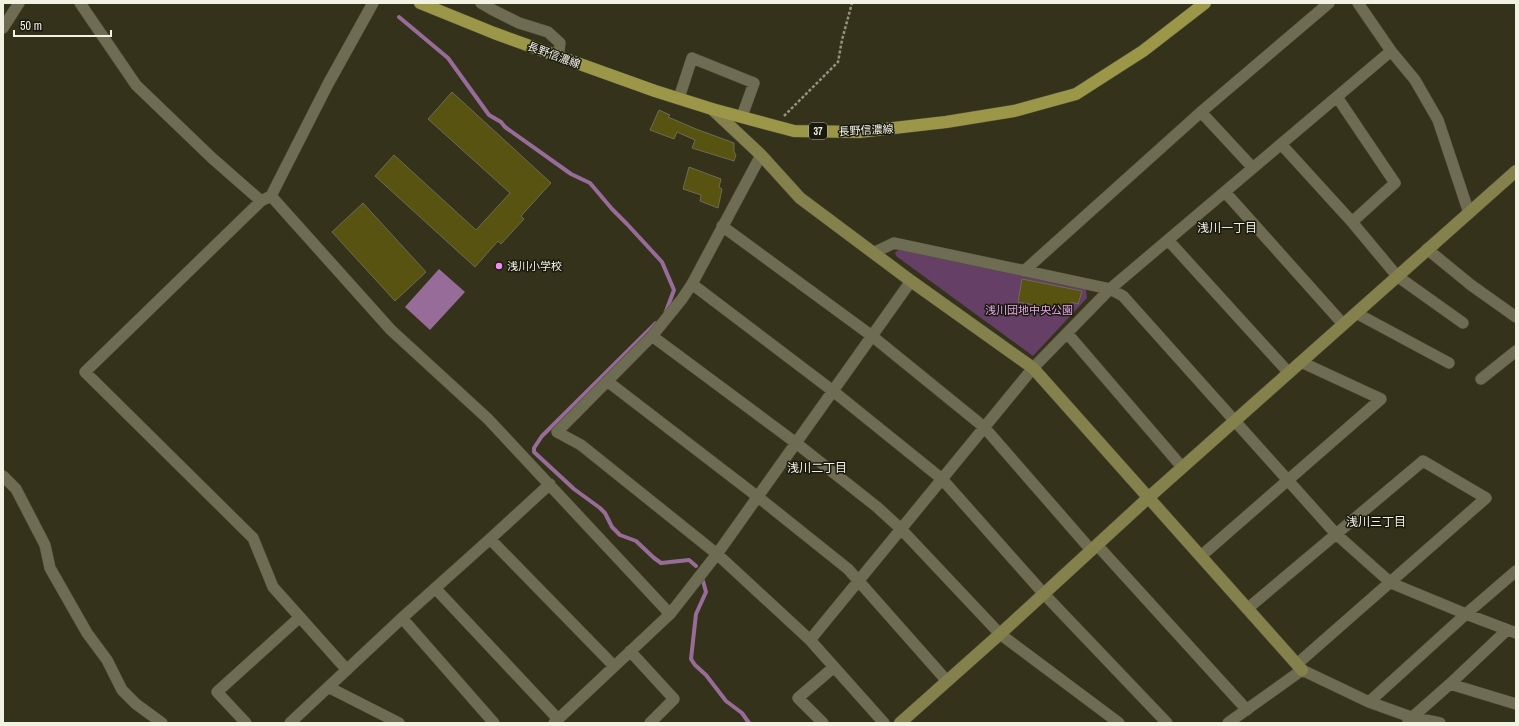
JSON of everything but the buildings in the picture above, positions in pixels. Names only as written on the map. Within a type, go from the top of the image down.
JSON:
[{"type":"main road","name":"長野信濃線","points":[[420,3],[494,33],[712,109],[794,131],[859,132],[946,122],[1014,111],[1076,94],[1143,51],[1205,3]]},
{"type":"street","points":[[3,28],[19,3]]},
{"type":"street","points":[[80,3],[136,84],[212,158],[266,198],[392,330],[488,419],[670,614]]},
{"type":"street","points":[[346,670],[273,587],[254,538],[85,372],[266,198],[374,3]]},
{"type":"street","points":[[481,3],[519,23],[548,32],[560,43],[558,56]]},
{"type":"street","points":[[1024,271],[1201,112],[1329,3]]},
{"type":"street","points":[[1358,3],[1391,51],[1415,80],[1438,120],[1469,213]]},
{"type":"street","points":[[810,640],[1033,368],[1110,289],[1391,51]]},
{"type":"street","points":[[679,98],[692,58],[754,83],[742,116]]},
{"type":"street","points":[[1337,97],[1395,183],[1352,222]]},
{"type":"street","points":[[712,109],[761,155],[800,198],[911,281],[1033,368],[1299,667],[1408,720],[1440,723]]},
{"type":"street","points":[[1201,112],[1252,168]]},
{"type":"street","points":[[1281,144],[1352,222],[1397,276],[1462,323]]},
{"type":"street","points":[[761,155],[692,284],[682,299],[652,336],[557,432],[581,445],[717,554],[810,640],[884,723]]},
{"type":"street","points":[[900,723],[1000,634],[1182,467],[1516,171]]},
{"type":"street","points":[[1225,192],[1343,324]]},
{"type":"street","points":[[722,226],[872,336],[984,427],[1247,710]]},
{"type":"street","points":[[1168,240],[1288,373]]},
{"type":"street","points":[[873,253],[894,243],[1110,289],[1123,296],[1336,534],[1391,583],[1512,631],[1408,720]]},
{"type":"street","points":[[1427,250],[1471,285],[1516,317]]},
{"type":"street","points":[[436,588],[556,721],[670,614],[717,554],[911,281]]},
{"type":"street","points":[[692,284],[833,391],[942,479],[1044,594],[1167,723]]},
{"type":"street","points":[[1356,313],[1449,363]]},
{"type":"street","points":[[1067,333],[1182,467]]},
{"type":"street","points":[[652,336],[796,443],[877,506],[901,529],[1000,634],[1113,721]]},
{"type":"street","points":[[1481,379],[1516,351]]},
{"type":"street","points":[[1200,556],[1381,399],[1301,362]]},
{"type":"street","points":[[607,381],[758,497],[848,569],[947,681]]},
{"type":"street","points":[[1228,723],[1247,710],[1299,667],[1486,498],[1422,461],[1248,609]]},
{"type":"street","points":[[3,476],[16,489],[45,545],[50,568],[87,633],[107,660],[122,690],[136,704],[162,723]]},
{"type":"street","points":[[290,723],[402,618],[550,484]]},
{"type":"street","points":[[490,539],[614,666]]},
{"type":"street","points":[[1369,702],[1516,571]]},
{"type":"street","points":[[246,723],[217,692],[300,617]]},
{"type":"street","points":[[402,618],[494,723]]},
{"type":"street","points":[[630,651],[674,700],[650,723]]},
{"type":"street","points":[[824,723],[798,698],[834,667]]},
{"type":"street","points":[[1450,684],[1516,704]]},
{"type":"street","points":[[328,687],[399,723]]},
{"type":"path","points":[[774,125],[838,62],[852,3]]},
{"type":"green space","name":"浅川団地中央公園","points":[[900,248],[1086,289],[1087,298],[1033,356],[896,256],[895,253]]},
{"type":"shaded area","points":[[439,269],[465,292],[430,330],[405,307]]},
{"type":"waterway","points":[[399,17],[448,58],[489,115],[501,122],[505,127],[571,174],[590,183],[612,209],[662,262],[674,290],[665,314]]},
{"type":"waterway","points":[[656,323],[542,436],[534,448],[534,452],[574,489],[600,508],[605,513],[612,527],[620,535],[636,541],[661,563],[689,560],[696,566]]},
{"type":"waterway","points":[[703,581],[706,592],[696,614],[691,659],[706,675],[726,701],[742,713],[749,723]]},
{"type":"place","name":"浅川小学校","points":[[499,266]]},
{"type":"district","name":"浅川一丁目","points":[[1227,228]]},
{"type":"district","name":"浅川二丁目","points":[[817,468]]},
{"type":"district","name":"浅川三丁目","points":[[1376,522]]}]
